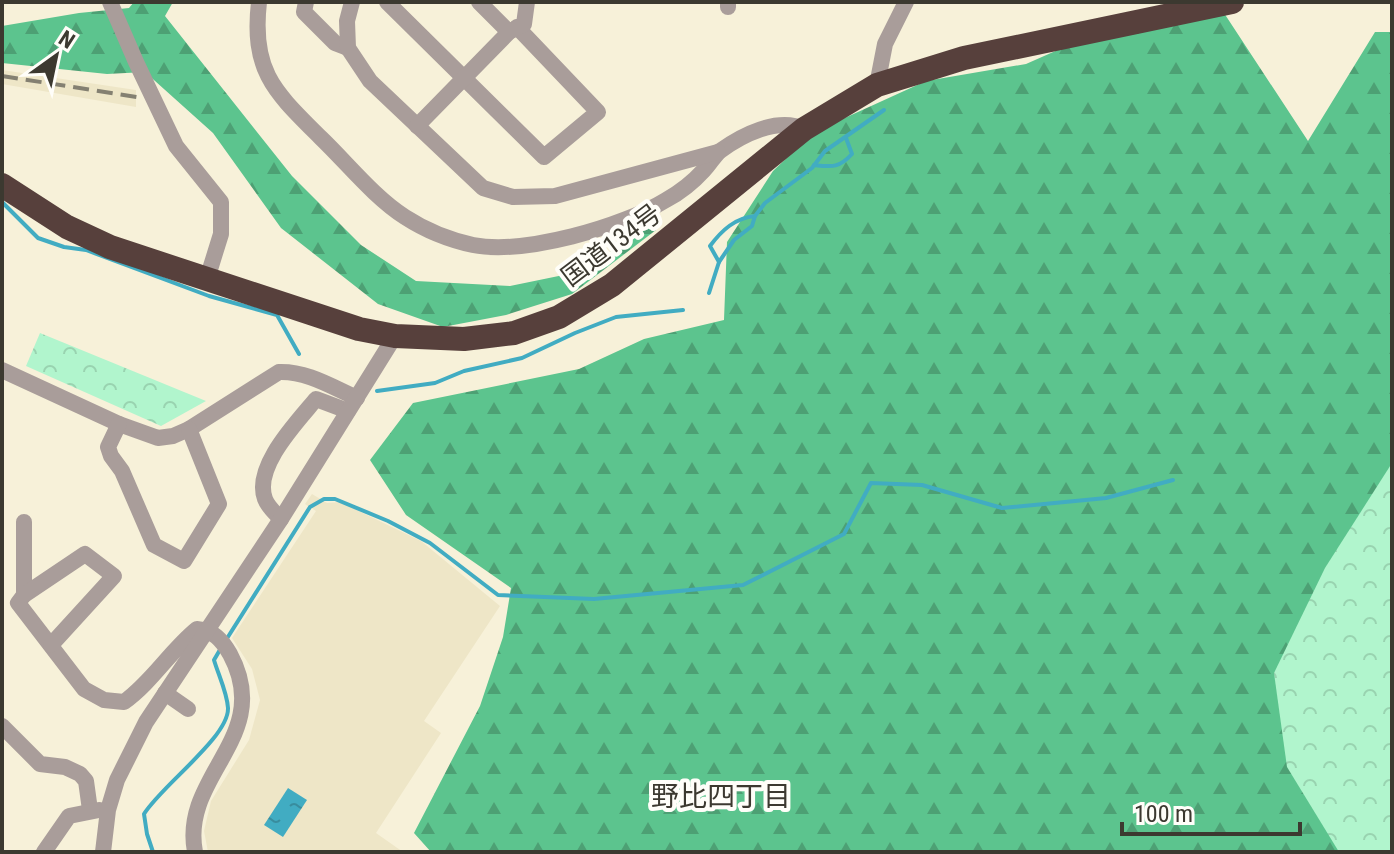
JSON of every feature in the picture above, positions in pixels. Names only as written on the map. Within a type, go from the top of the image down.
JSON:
[{"type":"highway","name":"国道134号","points":[[2,185],[67,227],[99,242],[172,269],[359,329],[395,336],[464,339],[514,333],[559,317],[612,285],[804,129],[877,85],[964,58],[1232,2]]},
{"type":"street","points":[[110,2],[176,146],[221,202],[221,234],[207,279]]},
{"type":"street","points":[[259,2],[257,49],[268,80],[286,103],[382,198],[405,217],[439,235],[474,245],[506,246],[553,240],[630,220],[669,199],[703,171],[718,152]]},
{"type":"street","points":[[306,2],[304,12],[335,43],[348,48]]},
{"type":"street","points":[[352,2],[347,21],[348,48],[370,81],[483,188],[513,197],[555,196],[718,152],[773,125],[796,125],[804,129]]},
{"type":"street","points":[[387,2],[544,157],[598,112],[513,30],[479,2]]},
{"type":"street","points":[[417,126],[513,30],[524,24],[527,2]]},
{"type":"street","points":[[877,85],[885,44],[906,2]]},
{"type":"street","points":[[103,852],[108,810],[117,780],[146,722],[165,693],[218,639],[281,519],[395,336]]},
{"type":"street","points":[[2,370],[119,424],[158,438],[189,429],[279,372],[293,371],[311,377],[352,404]]},
{"type":"street","points":[[281,519],[264,496],[264,477],[269,463],[316,399],[352,404]]},
{"type":"street","points":[[119,424],[108,447],[122,471],[147,535],[154,545],[184,561],[219,504],[189,429]]},
{"type":"street","points":[[24,522],[24,595]]},
{"type":"street","points":[[51,645],[114,576],[85,554],[24,595],[18,603],[84,689],[104,700],[124,702],[138,692],[197,629],[218,639],[238,669],[243,690],[241,714],[234,740],[199,802],[191,833],[195,852]]},
{"type":"street","points":[[165,693],[188,709]]},
{"type":"street","points":[[2,726],[40,764],[65,767],[80,774],[86,781],[90,810]]},
{"type":"street","points":[[44,852],[69,816],[90,810],[108,810]]},
{"type":"shaded area","points":[[2,70],[136,90],[136,107],[2,84]]},
{"type":"shaded area","points":[[312,494],[327,503],[340,502],[421,541],[500,606],[424,721],[441,733],[376,833],[403,852],[208,852],[204,831],[211,801],[249,740],[260,700],[252,669],[232,638],[316,511],[305,504]]},
{"type":"green space","points":[[134,2],[173,2],[165,16],[292,176],[361,245],[416,281],[510,286],[583,271],[653,222],[656,230],[572,294],[506,315],[443,327],[378,304],[281,228],[213,133],[145,72],[107,74],[2,63],[2,26],[129,8]]},
{"type":"green space","points":[[1224,13],[1308,141],[1375,32],[1392,32],[1392,852],[431,852],[414,833],[480,706],[503,637],[511,588],[406,515],[370,460],[413,403],[579,369],[644,339],[724,320],[727,242],[773,171],[814,132],[926,81],[1026,64],[1078,41]]},
{"type":"green space","points":[[40,333],[206,401],[161,426],[26,366]]},
{"type":"green space","points":[[1392,463],[1392,852],[1339,852],[1287,767],[1274,673],[1325,568]]},
{"type":"water","points":[[288,788],[307,800],[283,837],[264,825]]},
{"type":"waterway","points":[[709,293],[719,262],[710,246],[719,235],[735,222],[755,216],[765,203],[812,168],[825,151],[884,110]]},
{"type":"waterway","points":[[814,165],[835,166],[847,159],[852,154],[846,138]]},
{"type":"waterway","points":[[2,202],[38,238],[64,247],[86,250],[209,296],[277,315],[299,354]]},
{"type":"waterway","points":[[719,262],[734,240],[752,226],[755,216]]},
{"type":"waterway","points":[[377,391],[435,383],[464,371],[522,358],[616,317],[683,310]]},
{"type":"waterway","points":[[226,640],[310,507],[324,499],[335,499],[430,543],[498,595],[594,599],[743,585],[844,534],[871,483],[922,485],[1002,508],[1106,498],[1173,480]]},
{"type":"waterway","points":[[153,852],[144,814],[207,747],[225,720],[227,702],[214,660],[221,648]]},
{"type":"railway","points":[[2,76],[137,97]]},
{"type":"district","name":"野比四丁目","points":[[721,796]]}]
